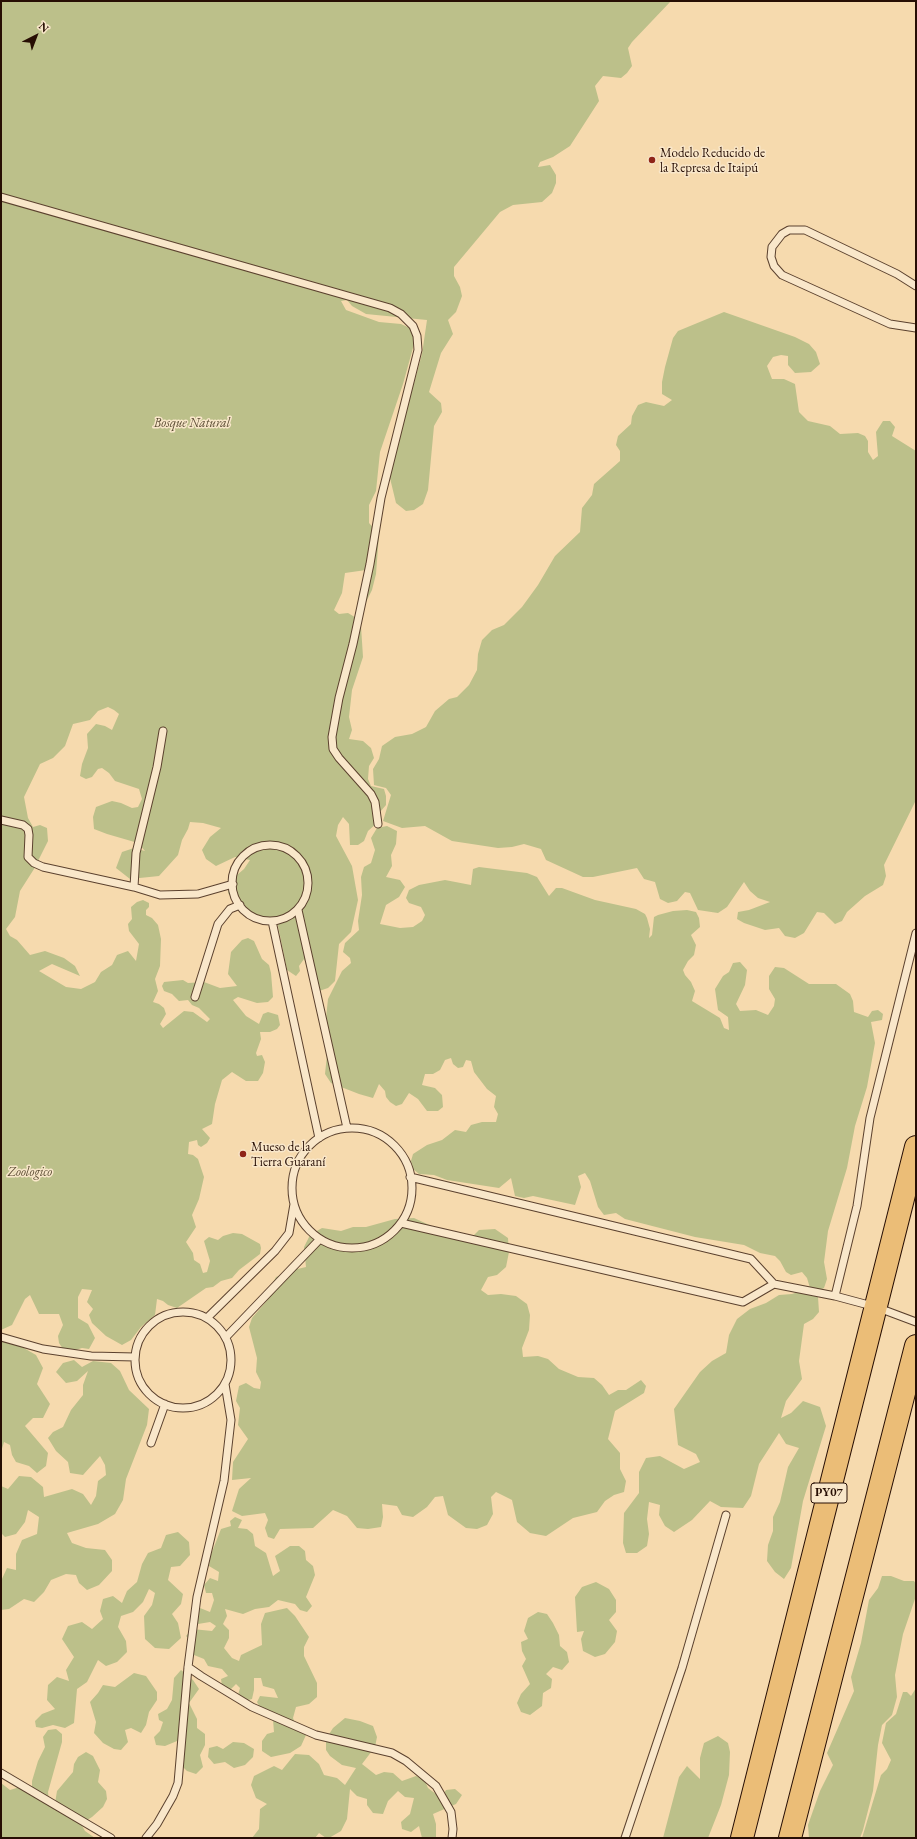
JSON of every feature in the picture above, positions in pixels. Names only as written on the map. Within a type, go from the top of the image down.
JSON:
[{"type":"highway","name":"PY07","points":[[742,1838],[916,1147]]},
{"type":"highway","points":[[790,1838],[916,1346]]},
{"type":"lane","points":[[1,197],[390,308],[401,314],[413,326],[417,336],[418,350],[381,498],[370,564],[353,644],[339,698],[332,737],[333,749],[344,766],[371,794],[375,802],[378,824]]},
{"type":"lane","points":[[915,325],[890,324],[782,275],[774,266],[771,257],[772,247],[782,234],[789,230],[805,230],[898,274],[916,286]]},
{"type":"lane","points":[[134,887],[136,853],[157,768],[163,731]]},
{"type":"lane","points":[[1,820],[28,828],[28,857],[34,863],[43,867],[134,887],[160,895],[198,894],[233,884]]},
{"type":"lane","points":[[272,845],[284,848],[295,854],[303,863],[307,875],[308,887],[305,899],[298,910],[286,918],[272,921],[254,917],[240,905],[234,895],[233,884],[234,872],[240,861],[249,852],[272,845]]},
{"type":"lane","points":[[195,996],[218,924],[230,909],[240,905]]},
{"type":"lane","points":[[298,910],[347,1128]]},
{"type":"lane","points":[[272,921],[319,1138]]},
{"type":"lane","points":[[835,1296],[857,1206],[870,1118],[916,933]]},
{"type":"lane","points":[[347,1128],[364,1130],[385,1139],[394,1146],[405,1160],[410,1177],[412,1193],[408,1209],[401,1223],[388,1236],[372,1245],[354,1248],[336,1246],[320,1239],[303,1224],[294,1204],[291,1185],[295,1167],[305,1150],[319,1138],[332,1131],[347,1128]]},
{"type":"lane","points":[[410,1177],[751,1259],[774,1284],[835,1296],[876,1307],[916,1322]]},
{"type":"lane","points":[[207,1318],[280,1245],[288,1233],[294,1204]]},
{"type":"lane","points":[[401,1223],[743,1302],[774,1284]]},
{"type":"lane","points":[[226,1336],[320,1239]]},
{"type":"lane","points":[[175,1312],[192,1312],[207,1318],[218,1326],[226,1336],[231,1351],[231,1365],[224,1384],[219,1392],[208,1401],[194,1407],[179,1408],[165,1404],[152,1396],[142,1385],[136,1372],[135,1357],[138,1341],[147,1327],[160,1317],[175,1312]]},
{"type":"lane","points":[[1,1337],[43,1349],[91,1356],[135,1357]]},
{"type":"lane","points":[[146,1838],[157,1824],[173,1796],[178,1783],[188,1667],[197,1597],[224,1481],[231,1420],[224,1384]]},
{"type":"lane","points":[[151,1443],[165,1404]]},
{"type":"lane","points":[[625,1838],[682,1668],[726,1515]]},
{"type":"lane","points":[[188,1667],[252,1707],[316,1735],[392,1753],[406,1760],[436,1786],[452,1817],[452,1838]]},
{"type":"lane","points":[[1,1773],[111,1838]]},
{"type":"green space","name":"Bosque Natural","points":[[1,1],[671,1],[628,48],[632,66],[627,73],[621,78],[603,76],[595,86],[599,101],[570,146],[553,157],[540,162],[538,167],[550,165],[556,175],[556,183],[552,193],[542,202],[513,205],[500,212],[454,267],[454,276],[460,287],[462,296],[456,312],[448,320],[453,334],[441,353],[429,392],[441,403],[442,412],[434,426],[428,490],[423,504],[414,510],[406,511],[396,503],[389,474],[422,354],[427,320],[366,314],[352,306],[347,300],[341,301],[346,310],[379,322],[401,324],[414,330],[416,337],[403,384],[380,452],[376,491],[369,505],[369,523],[379,534],[376,574],[372,590],[363,608],[357,607],[366,570],[345,573],[342,593],[334,610],[339,614],[348,613],[358,619],[361,626],[363,657],[352,690],[349,717],[352,730],[349,739],[363,741],[371,748],[374,758],[369,766],[368,779],[371,786],[384,789],[386,796],[386,805],[380,812],[377,823],[368,831],[364,841],[358,845],[350,845],[349,824],[343,817],[338,825],[336,836],[352,866],[358,900],[351,932],[339,944],[335,981],[328,988],[319,991],[304,959],[299,966],[300,971],[296,976],[287,970],[277,921],[259,919],[233,900],[228,893],[231,880],[244,869],[250,860],[235,857],[216,866],[206,859],[202,850],[210,837],[221,828],[203,823],[190,822],[182,840],[178,855],[159,876],[130,879],[116,868],[122,852],[134,848],[145,851],[138,843],[94,829],[93,817],[96,807],[112,801],[132,808],[138,807],[142,799],[139,789],[115,781],[109,773],[102,768],[98,769],[92,777],[86,779],[80,776],[82,764],[88,748],[87,734],[96,724],[105,726],[112,730],[119,714],[114,710],[108,707],[98,711],[90,720],[73,724],[65,746],[53,758],[40,764],[24,797],[28,818],[33,827],[40,825],[47,828],[48,841],[34,869],[20,891],[15,917],[6,929],[10,936],[17,940],[30,955],[45,951],[64,958],[75,966],[80,976],[52,964],[39,971],[66,987],[81,989],[95,982],[101,972],[112,965],[117,955],[128,951],[136,961],[139,944],[129,931],[128,924],[132,919],[131,907],[137,902],[143,900],[149,903],[149,907],[146,910],[146,915],[152,918],[158,925],[161,939],[160,966],[155,979],[158,991],[153,1002],[164,1008],[166,1014],[160,1024],[163,1028],[184,1011],[193,1012],[207,1022],[210,1019],[188,1000],[179,1001],[172,994],[164,991],[162,986],[164,982],[183,980],[188,983],[204,982],[220,988],[237,986],[228,974],[231,952],[242,940],[248,938],[254,941],[262,959],[269,965],[273,997],[268,1002],[257,1003],[238,997],[233,1000],[246,1016],[259,1024],[263,1014],[268,1012],[278,1015],[280,1025],[277,1029],[270,1032],[260,1032],[261,1039],[256,1053],[257,1056],[262,1055],[265,1062],[263,1073],[258,1081],[246,1081],[232,1072],[222,1080],[215,1104],[212,1124],[202,1129],[210,1138],[207,1143],[201,1147],[198,1145],[197,1140],[189,1142],[188,1154],[193,1155],[198,1159],[204,1177],[199,1199],[192,1215],[196,1227],[186,1242],[193,1253],[194,1260],[200,1264],[203,1273],[207,1272],[210,1261],[204,1241],[209,1237],[218,1240],[223,1236],[233,1233],[242,1234],[260,1244],[260,1254],[239,1270],[232,1278],[221,1281],[213,1287],[206,1288],[177,1308],[157,1299],[155,1315],[141,1327],[131,1340],[122,1345],[106,1336],[92,1323],[89,1315],[93,1309],[87,1302],[92,1290],[82,1289],[78,1297],[78,1318],[88,1324],[95,1338],[89,1349],[82,1348],[72,1351],[63,1349],[59,1343],[58,1336],[63,1325],[59,1314],[39,1314],[30,1295],[25,1299],[12,1325],[1,1330]]},
{"type":"green space","points":[[724,312],[795,337],[809,344],[816,352],[820,364],[811,372],[795,373],[788,365],[788,356],[781,355],[773,357],[767,366],[772,379],[784,379],[795,384],[799,412],[808,421],[830,426],[840,434],[858,433],[865,436],[868,441],[868,452],[873,460],[878,456],[876,432],[883,421],[890,421],[895,427],[892,436],[916,451],[916,800],[884,865],[886,876],[883,885],[865,896],[847,912],[842,921],[835,924],[824,913],[817,912],[804,933],[795,938],[785,936],[779,928],[765,930],[737,919],[738,912],[749,910],[770,902],[758,898],[750,891],[744,882],[727,907],[718,913],[698,910],[690,893],[685,892],[677,901],[668,903],[660,899],[655,882],[644,879],[637,868],[593,877],[583,877],[546,860],[541,849],[524,844],[498,848],[452,841],[425,826],[402,828],[383,821],[391,795],[386,788],[374,785],[373,769],[379,759],[382,746],[395,737],[412,734],[426,727],[435,711],[449,699],[457,697],[469,685],[477,670],[478,654],[482,640],[492,630],[504,625],[522,607],[538,585],[555,556],[580,532],[582,508],[592,495],[594,484],[620,461],[620,451],[616,445],[618,436],[631,424],[632,416],[638,405],[646,402],[664,406],[672,400],[662,394],[662,382],[673,338],[678,331]]},
{"type":"green space","points":[[387,826],[397,831],[396,844],[391,855],[392,866],[386,877],[400,880],[405,887],[399,897],[386,905],[380,924],[400,928],[413,927],[422,921],[425,915],[421,907],[409,903],[406,898],[409,890],[419,885],[445,880],[471,885],[473,869],[479,867],[527,873],[537,877],[549,896],[556,888],[562,888],[595,900],[636,909],[645,914],[647,918],[650,929],[649,938],[652,935],[654,917],[673,911],[687,910],[696,912],[699,918],[700,927],[691,935],[696,945],[694,955],[688,961],[683,970],[695,991],[692,1001],[720,1018],[724,1028],[729,1030],[728,1017],[718,1010],[715,989],[723,976],[729,972],[733,963],[740,962],[747,970],[745,985],[736,1004],[740,1011],[756,1010],[768,1015],[774,1006],[775,999],[769,989],[769,976],[775,967],[784,968],[809,984],[836,984],[850,994],[853,1001],[854,1012],[868,1017],[872,1011],[878,1010],[883,1014],[882,1020],[871,1022],[875,1043],[867,1087],[855,1126],[847,1168],[828,1231],[824,1262],[827,1279],[824,1288],[818,1291],[810,1288],[807,1278],[802,1272],[791,1275],[786,1272],[780,1261],[775,1256],[760,1253],[744,1245],[695,1237],[625,1219],[616,1213],[604,1215],[598,1207],[590,1181],[585,1173],[578,1176],[581,1187],[575,1205],[533,1196],[524,1198],[515,1196],[511,1178],[499,1188],[447,1180],[434,1175],[419,1174],[413,1169],[411,1161],[413,1154],[427,1145],[442,1140],[455,1130],[466,1132],[471,1125],[482,1122],[496,1122],[498,1114],[494,1107],[496,1096],[487,1089],[474,1072],[471,1061],[466,1060],[463,1067],[458,1068],[453,1064],[451,1058],[445,1060],[440,1070],[433,1074],[425,1074],[422,1085],[435,1088],[442,1095],[443,1107],[438,1111],[427,1111],[418,1099],[409,1093],[402,1104],[396,1106],[386,1097],[385,1091],[379,1084],[373,1098],[331,1083],[325,1074],[329,1036],[326,1018],[328,999],[342,971],[351,963],[350,958],[343,952],[345,943],[359,930],[358,921],[362,895],[361,877],[364,867],[371,863],[375,850],[371,838],[377,828]]},
{"type":"green space","points":[[414,1218],[460,1239],[472,1237],[479,1230],[495,1229],[508,1238],[509,1252],[506,1267],[497,1275],[488,1277],[481,1290],[488,1295],[501,1294],[516,1296],[527,1304],[530,1315],[529,1330],[522,1348],[523,1357],[538,1356],[548,1359],[559,1369],[578,1377],[594,1378],[602,1385],[609,1395],[618,1390],[626,1390],[641,1380],[646,1386],[644,1393],[615,1411],[608,1439],[620,1453],[620,1469],[626,1481],[624,1492],[614,1495],[605,1501],[597,1512],[573,1518],[546,1536],[530,1533],[517,1522],[512,1500],[496,1492],[491,1497],[493,1514],[487,1525],[477,1529],[466,1528],[448,1515],[443,1496],[435,1497],[427,1507],[413,1517],[402,1515],[397,1506],[382,1504],[383,1517],[381,1527],[368,1529],[357,1528],[347,1516],[333,1510],[313,1528],[280,1529],[274,1539],[268,1537],[265,1528],[268,1520],[265,1513],[242,1516],[232,1511],[239,1489],[251,1478],[232,1480],[233,1462],[248,1439],[238,1425],[240,1408],[236,1401],[239,1386],[246,1383],[254,1388],[260,1389],[261,1382],[256,1372],[257,1358],[249,1327],[252,1318],[270,1297],[270,1288],[276,1277],[293,1270],[306,1267],[304,1247],[310,1235],[322,1228],[341,1231],[353,1227],[366,1227],[395,1219]]},
{"type":"green space","points":[[807,1289],[818,1297],[819,1312],[813,1319],[804,1324],[799,1361],[802,1379],[786,1401],[781,1418],[791,1413],[803,1401],[820,1407],[826,1426],[803,1501],[791,1568],[784,1579],[775,1572],[767,1561],[768,1545],[773,1531],[773,1517],[780,1502],[788,1467],[799,1448],[786,1444],[779,1433],[759,1464],[751,1496],[743,1508],[721,1507],[710,1501],[692,1520],[674,1532],[665,1526],[659,1515],[660,1505],[649,1502],[647,1519],[649,1534],[647,1546],[637,1553],[626,1553],[623,1543],[624,1513],[639,1493],[639,1472],[646,1458],[660,1456],[684,1469],[700,1462],[696,1454],[678,1445],[674,1409],[700,1372],[712,1361],[726,1353],[729,1335],[737,1319],[750,1309],[766,1303],[779,1295],[792,1294]]},
{"type":"green space","points":[[2,1340],[22,1347],[36,1355],[43,1368],[37,1384],[50,1404],[43,1418],[33,1418],[25,1426],[48,1453],[46,1466],[37,1473],[29,1466],[16,1462],[12,1455],[10,1445],[4,1442],[1,1452]]},
{"type":"green space","points":[[74,1360],[82,1367],[93,1361],[111,1363],[120,1371],[129,1390],[149,1409],[147,1425],[126,1479],[123,1500],[115,1514],[98,1524],[67,1533],[72,1543],[86,1548],[105,1550],[112,1560],[112,1571],[99,1585],[87,1590],[79,1583],[76,1575],[66,1574],[51,1580],[44,1592],[34,1602],[24,1599],[9,1609],[1,1610],[1,1581],[7,1568],[16,1570],[16,1554],[22,1540],[37,1534],[39,1517],[28,1510],[25,1522],[16,1534],[5,1537],[1,1533],[1,1486],[8,1489],[19,1476],[31,1477],[43,1487],[44,1497],[72,1489],[83,1494],[91,1505],[96,1496],[98,1481],[106,1475],[105,1465],[100,1456],[83,1475],[70,1473],[68,1462],[56,1451],[48,1438],[53,1432],[63,1427],[71,1410],[83,1395],[83,1385],[88,1371],[77,1381],[66,1383],[56,1372],[63,1363]]},
{"type":"green space","points":[[235,1517],[242,1520],[238,1528],[247,1529],[253,1534],[255,1546],[266,1553],[273,1576],[280,1571],[275,1556],[290,1546],[299,1546],[305,1551],[306,1560],[313,1566],[315,1575],[306,1597],[312,1606],[307,1612],[300,1610],[295,1604],[278,1600],[269,1607],[255,1609],[243,1614],[225,1609],[227,1616],[223,1624],[229,1630],[229,1638],[224,1648],[232,1658],[239,1661],[241,1655],[262,1645],[261,1624],[265,1613],[287,1608],[295,1616],[309,1637],[304,1647],[304,1656],[317,1683],[317,1697],[309,1704],[296,1707],[293,1718],[296,1726],[306,1735],[301,1746],[290,1753],[271,1757],[262,1751],[262,1741],[267,1734],[274,1732],[273,1720],[262,1711],[257,1702],[260,1696],[278,1698],[274,1689],[263,1686],[261,1678],[254,1678],[252,1699],[245,1701],[238,1695],[240,1688],[236,1684],[229,1691],[222,1686],[221,1679],[228,1676],[222,1669],[208,1666],[204,1659],[194,1655],[188,1650],[191,1641],[186,1636],[192,1629],[212,1631],[216,1626],[210,1622],[198,1624],[192,1616],[200,1608],[210,1612],[214,1600],[212,1593],[206,1593],[204,1585],[210,1578],[218,1581],[219,1572],[209,1566],[210,1557],[221,1529],[231,1526],[230,1521]]},
{"type":"green space","points":[[178,1532],[189,1542],[190,1555],[180,1566],[171,1567],[168,1580],[183,1594],[181,1604],[172,1614],[178,1623],[181,1638],[169,1649],[155,1648],[145,1639],[144,1616],[152,1605],[155,1593],[149,1589],[143,1602],[133,1612],[121,1616],[118,1627],[126,1641],[127,1652],[117,1662],[106,1666],[98,1660],[87,1682],[77,1689],[74,1723],[65,1728],[53,1725],[42,1728],[36,1727],[35,1721],[42,1714],[55,1709],[47,1700],[48,1685],[57,1677],[69,1681],[66,1670],[74,1657],[62,1639],[68,1626],[82,1622],[92,1629],[103,1619],[100,1611],[103,1599],[113,1596],[122,1603],[127,1591],[137,1582],[142,1564],[148,1553],[161,1548],[166,1535]]},
{"type":"green space","points":[[882,1576],[891,1576],[904,1581],[914,1581],[916,1584],[916,1596],[903,1634],[895,1675],[897,1697],[892,1715],[882,1725],[878,1745],[873,1791],[863,1830],[860,1838],[809,1838],[808,1825],[820,1791],[833,1765],[827,1753],[854,1691],[851,1677],[861,1643],[869,1600],[878,1588]]},
{"type":"green space","points":[[596,1582],[609,1589],[616,1600],[616,1612],[609,1620],[617,1631],[615,1642],[605,1654],[595,1657],[583,1651],[581,1639],[584,1631],[577,1632],[575,1597],[582,1587]]},
{"type":"green space","points":[[538,1612],[547,1614],[553,1623],[559,1635],[560,1646],[567,1652],[569,1662],[562,1670],[553,1667],[546,1674],[552,1679],[551,1688],[543,1693],[542,1706],[530,1715],[521,1712],[517,1703],[521,1694],[530,1684],[522,1666],[526,1659],[522,1651],[521,1642],[528,1639],[524,1631],[528,1618]]},
{"type":"green space","points":[[181,1670],[193,1680],[199,1689],[189,1703],[197,1719],[197,1728],[205,1734],[205,1745],[200,1755],[203,1767],[196,1774],[187,1771],[180,1764],[182,1749],[177,1741],[165,1746],[156,1745],[154,1737],[160,1731],[163,1722],[159,1720],[158,1714],[167,1709],[172,1700],[174,1678]]},
{"type":"green space","points":[[134,1673],[146,1676],[157,1692],[157,1700],[149,1712],[146,1725],[141,1733],[131,1728],[125,1730],[128,1742],[121,1750],[114,1749],[103,1743],[94,1733],[96,1722],[90,1702],[103,1685],[115,1687]]},
{"type":"green space","points":[[916,1688],[916,1838],[862,1838],[881,1775],[887,1769],[891,1760],[882,1743],[886,1723],[896,1714],[903,1692],[907,1692],[911,1696]]},
{"type":"green space","points":[[345,1718],[360,1721],[373,1726],[377,1737],[375,1747],[362,1764],[376,1775],[384,1772],[393,1773],[402,1781],[416,1776],[424,1779],[428,1788],[441,1798],[446,1790],[455,1789],[462,1795],[456,1804],[433,1814],[436,1824],[436,1838],[422,1838],[419,1826],[411,1832],[402,1829],[401,1822],[410,1814],[414,1798],[405,1797],[398,1791],[388,1801],[383,1814],[373,1813],[367,1805],[367,1799],[357,1796],[350,1789],[347,1819],[341,1831],[329,1838],[326,1838],[319,1833],[315,1838],[252,1838],[259,1829],[260,1809],[267,1804],[256,1798],[251,1785],[254,1776],[274,1766],[282,1770],[295,1754],[309,1755],[319,1764],[324,1775],[337,1778],[345,1785],[356,1768],[342,1765],[330,1756],[326,1750],[326,1739],[333,1728]]},
{"type":"green space","points":[[56,1729],[62,1734],[62,1742],[48,1792],[49,1801],[55,1803],[57,1791],[73,1772],[74,1764],[78,1757],[86,1752],[93,1756],[100,1770],[98,1782],[106,1791],[107,1799],[103,1807],[81,1824],[85,1831],[95,1838],[1,1838],[1,1783],[10,1790],[20,1787],[32,1790],[32,1781],[38,1761],[45,1747],[43,1737],[48,1730]]},
{"type":"green space","points":[[718,1736],[728,1743],[730,1752],[729,1775],[721,1805],[708,1838],[663,1838],[679,1777],[687,1766],[700,1779],[700,1758],[704,1743]]},
{"type":"green space","points":[[233,1742],[244,1743],[254,1749],[253,1757],[245,1765],[234,1768],[225,1762],[214,1764],[208,1757],[209,1748],[217,1746],[223,1749]]},
{"type":"place","name":"Modelo Reducido de la Represa de Itaipú","points":[[652,160]]},
{"type":"place","name":"Mueso de la Tierra Guaraní","points":[[243,1154]]},
{"type":"park label","name":"Zoologico","points":[[30,1172]]}]
